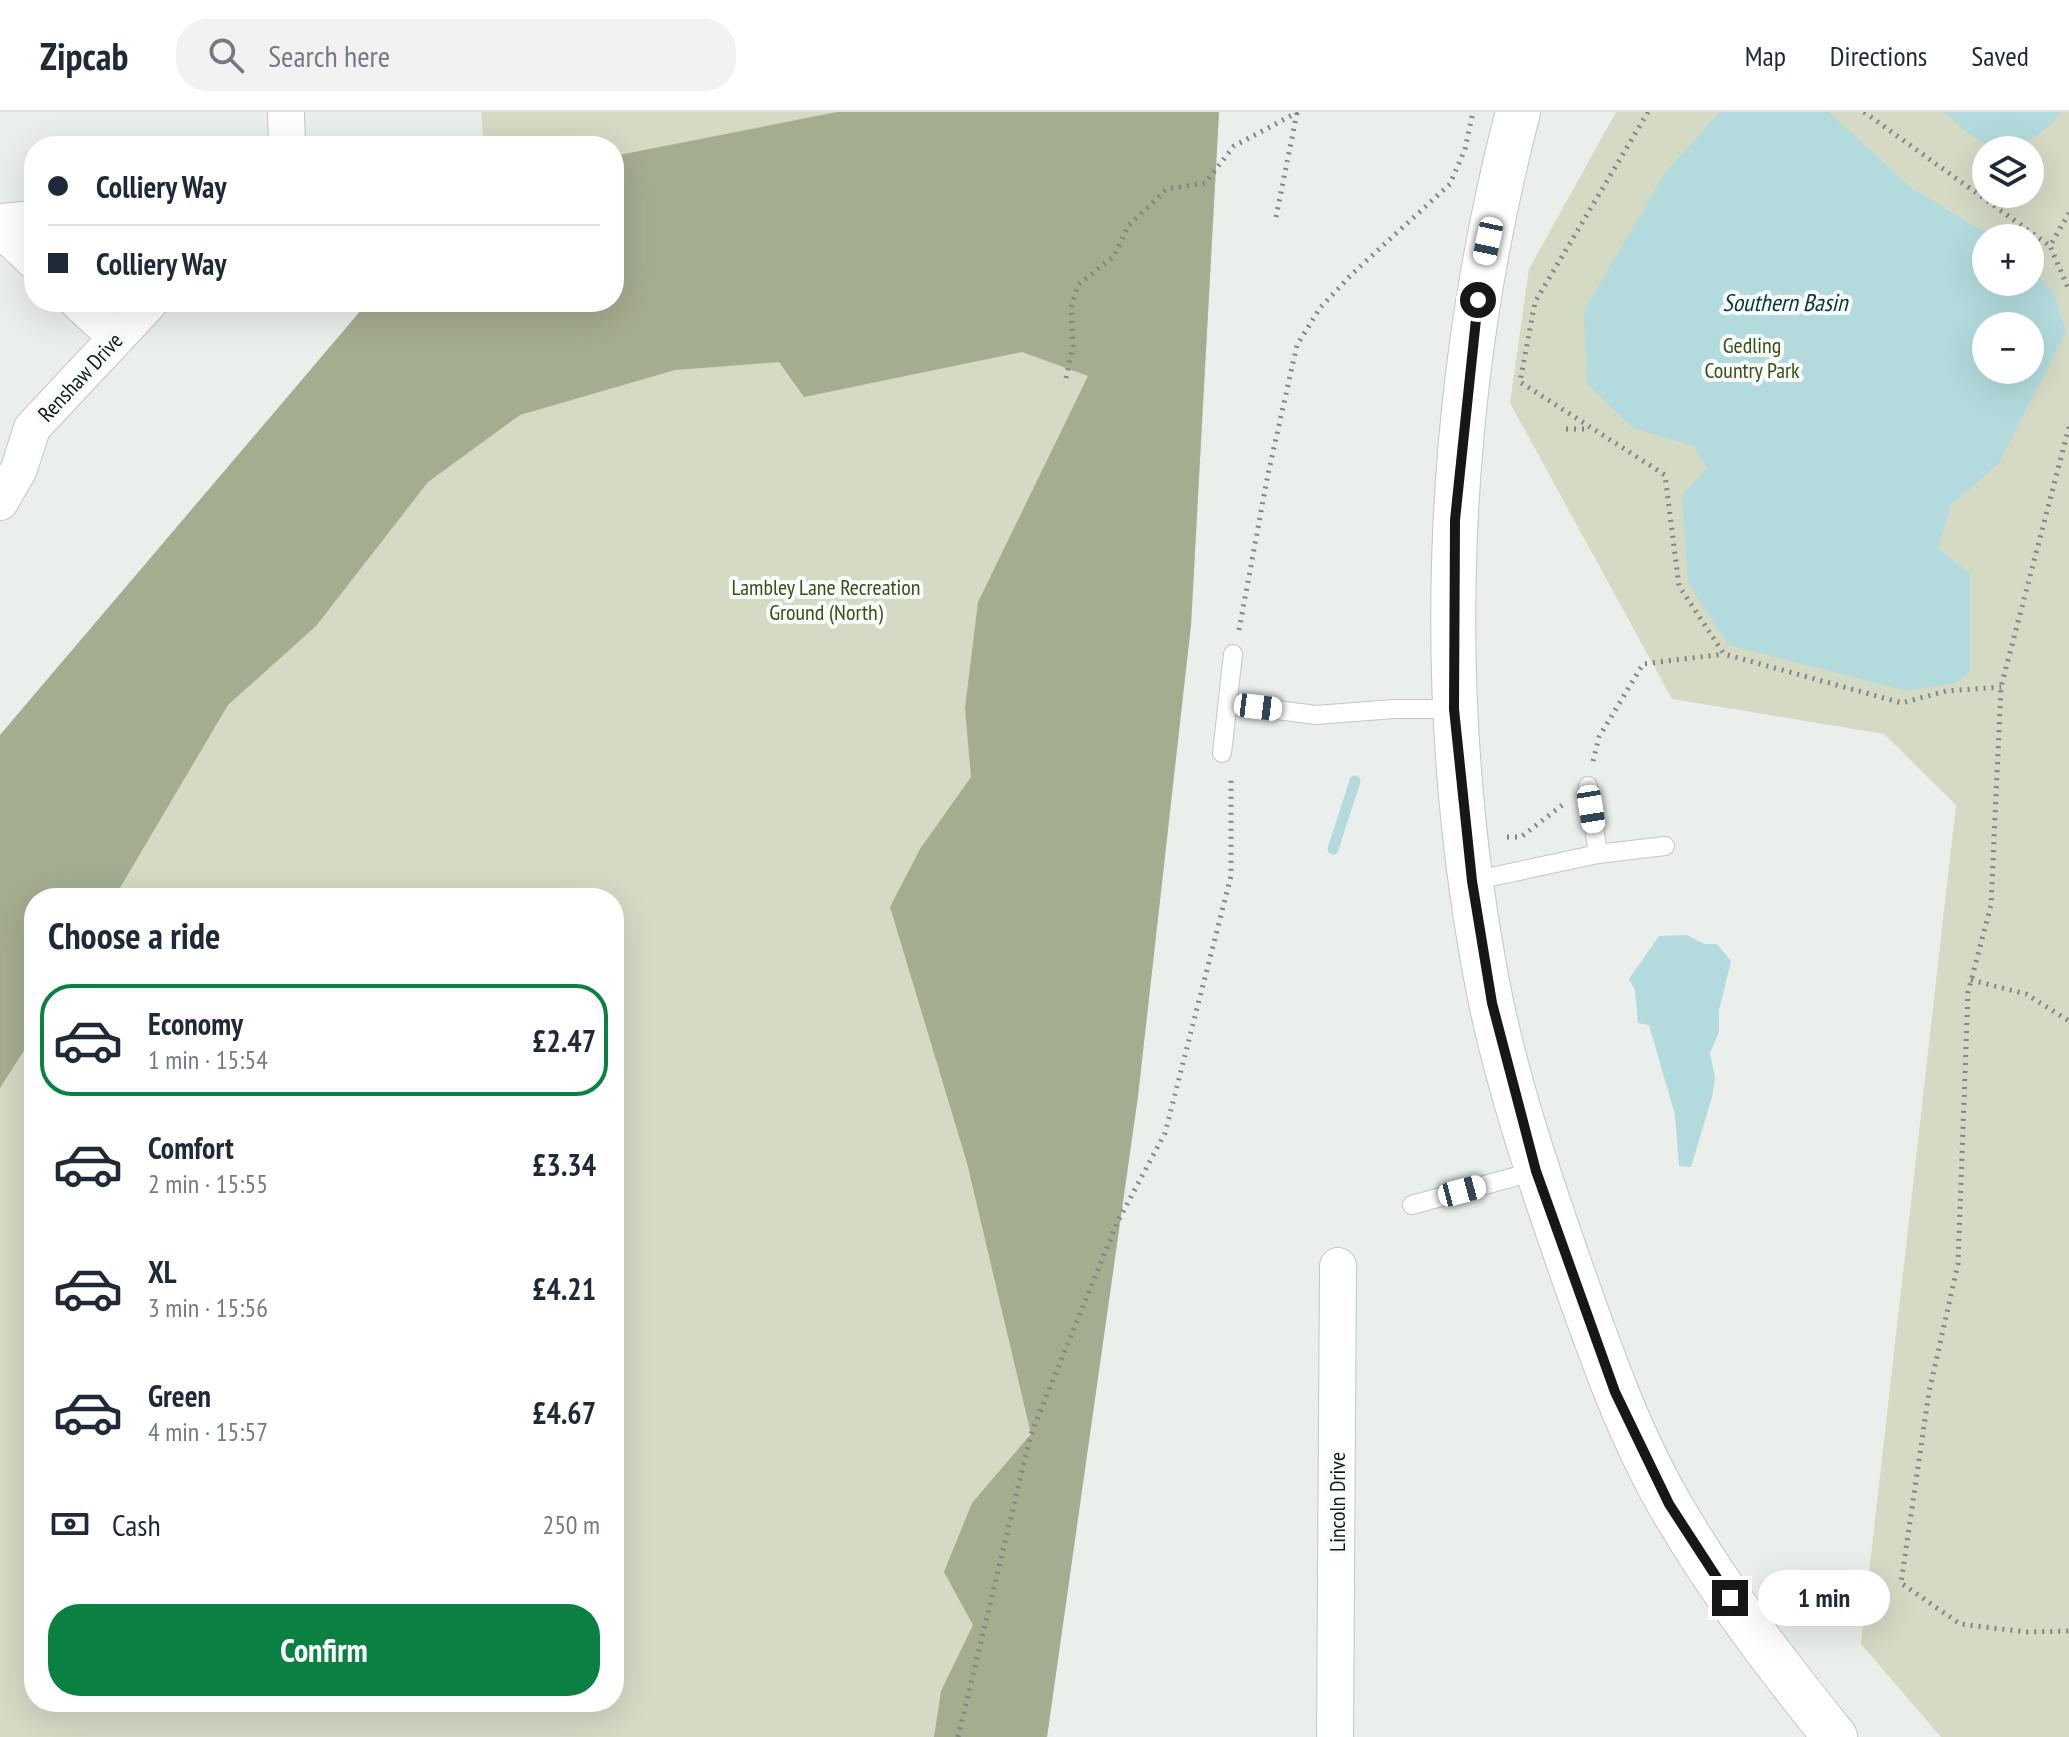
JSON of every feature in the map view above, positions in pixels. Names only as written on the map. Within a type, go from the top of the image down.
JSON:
[{"type":"main road","points":[[1518,112],[1480,285],[1455,520],[1454,709],[1472,881],[1492,1003],[1536,1171],[1615,1392],[1669,1504],[1760,1646],[1835,1737]]},
{"type":"street","points":[[286,112],[287,136]]},
{"type":"street","points":[[0,222],[24,220]]},
{"type":"street","points":[[0,229],[24,252]]},
{"type":"street","points":[[89,312],[116,337]]},
{"type":"street","name":"Renshaw Drive","points":[[0,502],[19,469],[32,428],[140,312]]},
{"type":"street","name":"Lincoln Drive","points":[[1335,1737],[1338,1266]]},
{"type":"lane","points":[[1222,753],[1233,654]]},
{"type":"lane","points":[[1229,704],[1316,715],[1394,709],[1454,709]]},
{"type":"lane","points":[[1588,786],[1598,854]]},
{"type":"lane","points":[[1472,881],[1598,854],[1665,846]]},
{"type":"lane","points":[[1412,1205],[1536,1171]]},
{"type":"path","points":[[1276,217],[1297,112]]},
{"type":"path","points":[[1066,378],[1073,346],[1071,307],[1078,285],[1114,256],[1128,226],[1167,189],[1205,183],[1234,146],[1297,112]]},
{"type":"path","points":[[1233,654],[1297,345],[1320,308],[1352,274],[1450,184],[1465,149],[1473,112]]},
{"type":"path","points":[[1648,112],[1535,302],[1520,382],[1665,475],[1679,586],[1724,654]]},
{"type":"path","points":[[1864,112],[2050,246],[2069,290]]},
{"type":"path","points":[[2050,246],[2069,213]]},
{"type":"path","points":[[2069,427],[2001,687],[1991,905],[1971,980],[1958,1264],[1929,1392],[1901,1583],[1960,1624],[2026,1632],[2069,1631]]},
{"type":"path","points":[[1566,429],[1590,429]]},
{"type":"path","points":[[1494,836],[1521,837],[1588,786],[1599,737],[1643,664],[1724,654],[1902,703],[1946,691],[2001,687]]},
{"type":"path","points":[[958,1737],[1031,1434],[1117,1223],[1165,1133],[1231,876],[1233,782]]},
{"type":"path","points":[[1971,980],[2026,994],[2069,1021]]},
{"type":"green space","name":"Lambley Lane Recreation Ground (North)","points":[[481,112],[1219,112],[1191,625],[1138,1096],[1047,1737],[0,1737],[0,735],[360,312],[624,312],[624,136],[483,136]]},
{"type":"green space","points":[[837,112],[1219,112],[1191,625],[1138,1096],[1047,1737],[934,1737],[941,1691],[973,1625],[944,1572],[972,1503],[1031,1434],[967,1163],[890,907],[920,849],[971,777],[965,708],[978,602],[1088,376],[1022,352],[804,397],[779,362],[675,370],[520,415],[428,482],[316,626],[228,705],[120,888],[24,888],[24,1051],[0,1088],[0,735],[360,312],[624,312],[624,154]]},
{"type":"green space","name":"Gedling Country Park","points":[[1616,112],[2069,112],[2069,1737],[1941,1737],[1861,1644],[1956,805],[1884,734],[1672,699],[1510,403],[1529,269]]},
{"type":"water","name":"Southern Basin","points":[[1720,112],[1829,112],[1911,188],[1972,225],[1972,296],[2044,296],[2044,282],[2053,291],[2066,332],[2044,375],[2044,312],[1972,312],[1972,384],[2039,384],[1999,463],[1951,505],[1938,548],[1970,574],[1970,672],[1955,683],[1907,691],[1728,645],[1688,582],[1682,496],[1707,467],[1693,446],[1633,428],[1587,384],[1584,311],[1665,173]]},
{"type":"water","points":[[1943,112],[2061,112],[2036,136],[1973,136]]},
{"type":"water","points":[[1687,935],[1704,944],[1717,944],[1731,961],[1719,1010],[1719,1032],[1710,1053],[1715,1078],[1712,1097],[1691,1167],[1679,1166],[1675,1115],[1649,1025],[1638,1023],[1635,990],[1629,979],[1659,936]]},
{"type":"waterway","points":[[1333,849],[1355,781]]},
{"type":"route","points":[[1478,300],[1455,520],[1454,709],[1472,881],[1492,1003],[1536,1171],[1615,1392],[1669,1504],[1730,1598]]}]
